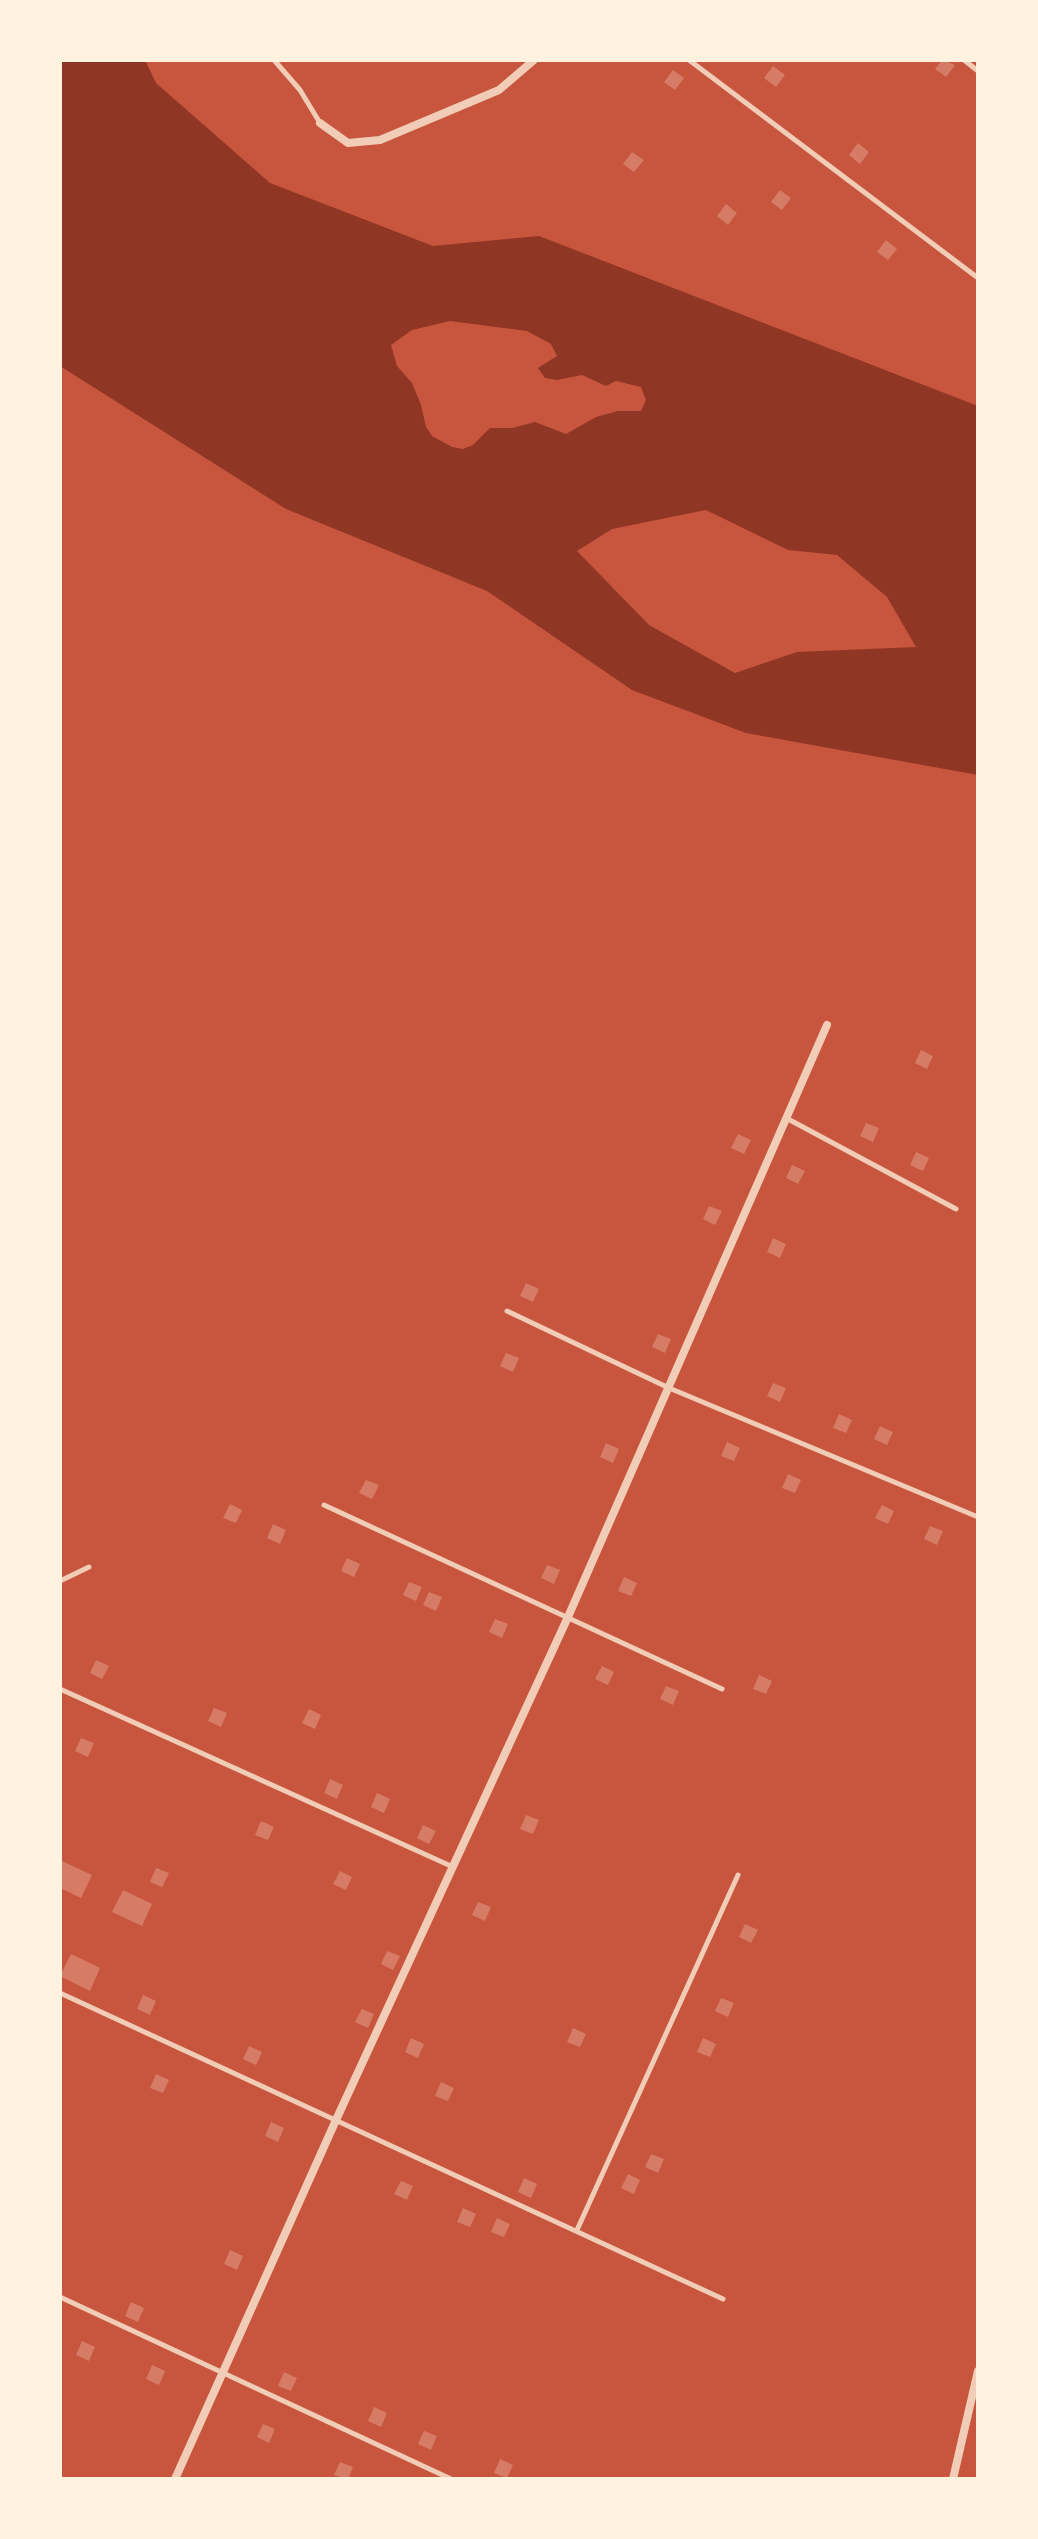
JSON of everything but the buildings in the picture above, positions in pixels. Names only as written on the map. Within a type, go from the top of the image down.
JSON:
[{"type":"street","points":[[320,123],[348,143],[380,140],[499,90],[534,60]]},
{"type":"street","points":[[175,2479],[336,2120],[568,1617],[827,1025]]},
{"type":"street","points":[[953,2479],[978,2371]]},
{"type":"lane","points":[[274,60],[300,90],[320,123]]},
{"type":"lane","points":[[689,60],[978,278]]},
{"type":"lane","points":[[964,60],[978,71]]},
{"type":"lane","points":[[788,1119],[956,1209]]},
{"type":"lane","points":[[507,1311],[669,1388],[978,1517]]},
{"type":"lane","points":[[324,1505],[722,1689]]},
{"type":"lane","points":[[60,1581],[89,1567]]},
{"type":"lane","points":[[60,1689],[453,1867]]},
{"type":"lane","points":[[577,2230],[738,1875]]},
{"type":"lane","points":[[60,1993],[723,2299]]},
{"type":"lane","points":[[60,2297],[451,2479]]},
{"type":"shaded area","points":[[60,60],[145,60],[156,83],[270,183],[433,246],[539,236],[978,406],[978,775],[746,733],[632,690],[487,591],[286,509],[60,366]],"holes":[[[450,321],[527,331],[551,344],[557,356],[538,368],[545,378],[557,380],[582,375],[606,386],[616,381],[641,387],[646,400],[641,411],[618,411],[596,417],[566,434],[535,422],[512,428],[490,428],[473,445],[463,449],[452,447],[432,436],[426,427],[412,383],[397,366],[391,345],[412,330]],[[706,510],[788,550],[837,555],[887,597],[916,647],[797,652],[735,673],[649,625],[577,551],[612,529]]]}]
